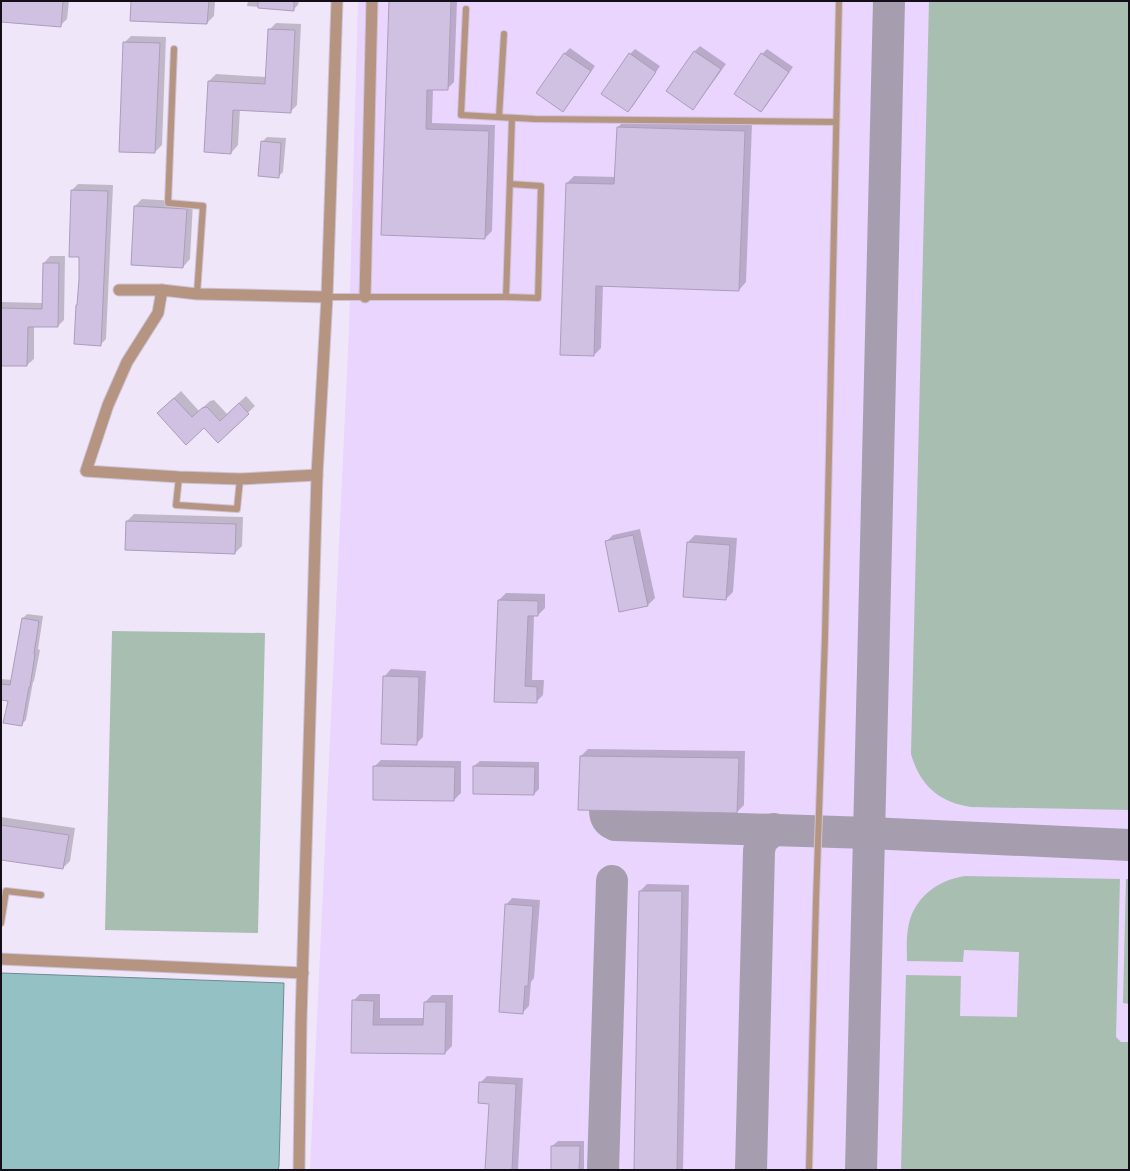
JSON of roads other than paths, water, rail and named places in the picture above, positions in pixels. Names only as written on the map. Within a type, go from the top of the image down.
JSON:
[{"type":"street","points":[[299,1170],[317,475],[327,298],[337,1]]},
{"type":"street","points":[[365,297],[372,1]]},
{"type":"street","points":[[118,290],[162,290],[197,294],[327,298]]},
{"type":"street","points":[[162,290],[158,314],[127,362],[108,406],[86,471],[240,479],[317,475]]},
{"type":"street","points":[[1,959],[303,973]]},
{"type":"lane","points":[[809,1170],[825,628],[839,1]]},
{"type":"lane","points":[[466,8],[461,115],[512,118],[836,122]]},
{"type":"lane","points":[[499,117],[504,34]]},
{"type":"lane","points":[[174,49],[168,203],[203,206],[197,294]]},
{"type":"lane","points":[[506,297],[512,118]]},
{"type":"lane","points":[[327,298],[538,298],[541,186],[510,184]]},
{"type":"lane","points":[[179,477],[176,505],[237,509],[240,479]]},
{"type":"lane","points":[[1,923],[4,890],[40,895]]}]
